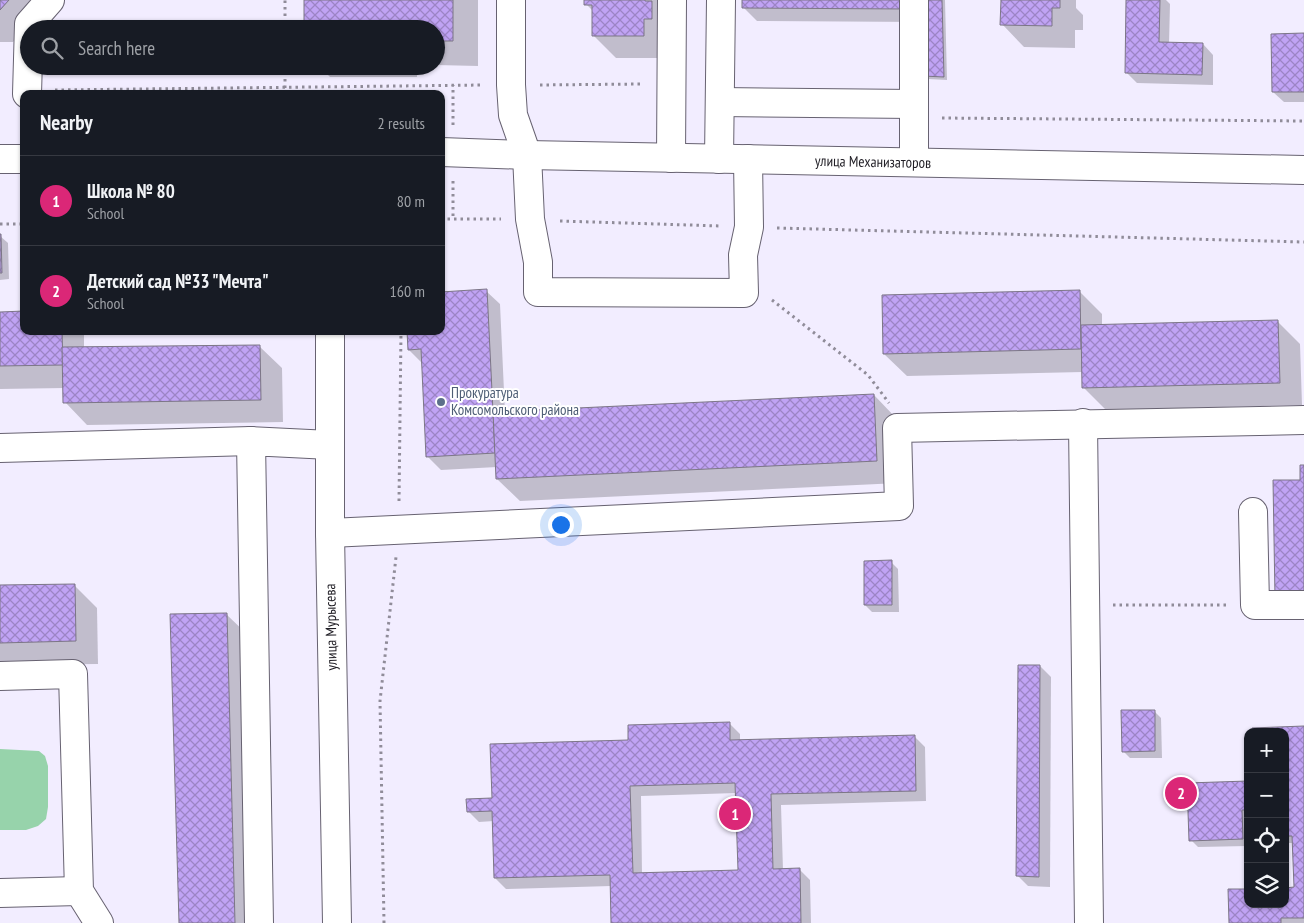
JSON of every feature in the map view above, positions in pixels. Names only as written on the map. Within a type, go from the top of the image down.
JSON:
[{"type":"main road","points":[[32,20],[50,0]]},
{"type":"main road","points":[[511,0],[513,115],[527,156],[530,219],[538,262],[538,292],[744,293],[743,255],[749,228],[748,159]]},
{"type":"main road","points":[[671,158],[672,0]]},
{"type":"main road","points":[[719,159],[721,0]]},
{"type":"main road","points":[[914,0],[914,162]]},
{"type":"main road","points":[[36,75],[38,90]]},
{"type":"main road","points":[[720,102],[914,110]]},
{"type":"main road","name":"улица Механизаторов","points":[[445,152],[527,156],[1304,170]]},
{"type":"main road","points":[[0,159],[20,158]]},
{"type":"main road","name":"улица Мурысева","points":[[330,335],[330,532],[337,923]]},
{"type":"main road","points":[[330,532],[898,506],[897,428],[1304,420]]},
{"type":"main road","points":[[1083,424],[1089,923]]},
{"type":"main road","points":[[251,441],[259,923]]},
{"type":"main road","points":[[0,448],[251,441],[330,445]]},
{"type":"main road","points":[[1252,512],[1254,605],[1304,605]]},
{"type":"main road","points":[[0,676],[73,674],[79,891],[99,923]]},
{"type":"main road","points":[[0,893],[79,891]]},
{"type":"path","points":[[285,0],[285,20]]},
{"type":"path","points":[[285,75],[285,88]]},
{"type":"path","points":[[144,90],[671,84]]},
{"type":"path","points":[[914,110],[1304,121]]},
{"type":"path","points":[[445,219],[530,219],[749,228],[1304,242]]},
{"type":"path","points":[[0,224],[20,224]]},
{"type":"path","points":[[743,278],[868,376],[907,427]]},
{"type":"path","points":[[384,923],[380,701],[399,529],[401,335]]},
{"type":"path","points":[[1085,604],[1254,605]]},
{"type":"green space","points":[[0,749],[39,751],[45,756],[48,766],[48,807],[46,819],[38,826],[26,830],[0,830]]},
{"type":"building","points":[[0,0],[9,0],[0,10]]},
{"type":"building","points":[[304,0],[453,0],[453,41],[445,41],[445,20],[304,20]]},
{"type":"building","points":[[584,0],[652,1],[652,19],[644,19],[644,36],[592,36],[592,5],[584,5]]},
{"type":"building","points":[[742,0],[906,0],[906,9],[742,8]]},
{"type":"building","points":[[923,0],[942,0],[944,77],[923,76]]},
{"type":"building","points":[[1001,0],[1060,0],[1060,8],[1052,8],[1052,26],[1000,25]]},
{"type":"building","points":[[1126,0],[1160,0],[1159,42],[1203,43],[1202,75],[1125,73]]},
{"type":"building","points":[[1304,33],[1304,92],[1272,92],[1271,34]]},
{"type":"building","points":[[1,234],[2,273],[0,273]]},
{"type":"building","points":[[487,289],[495,453],[426,457],[421,349],[408,350],[407,335],[445,335],[445,292]]},
{"type":"building","points":[[1080,290],[1081,349],[883,354],[882,295]]},
{"type":"building","points":[[20,311],[20,335],[62,335],[63,365],[0,366],[0,312]]},
{"type":"building","points":[[1278,320],[1280,383],[1082,388],[1081,325]]},
{"type":"building","points":[[260,345],[261,400],[63,403],[62,347]]},
{"type":"building","points":[[874,394],[877,461],[496,479],[493,412]]},
{"type":"building","points":[[1300,465],[1304,465],[1304,597],[1275,598],[1273,480],[1300,480]]},
{"type":"building","points":[[892,560],[892,605],[864,605],[864,561]]},
{"type":"building","points":[[75,584],[76,641],[0,643],[0,585]]},
{"type":"building","points":[[227,613],[235,923],[179,923],[170,614]]},
{"type":"building","points":[[1018,665],[1040,665],[1039,877],[1016,876]]},
{"type":"building","points":[[1121,710],[1155,710],[1155,751],[1122,752]]},
{"type":"building","points":[[730,722],[730,740],[915,735],[916,791],[771,794],[773,869],[800,868],[801,923],[611,923],[610,875],[494,878],[492,811],[467,812],[466,799],[492,798],[490,744],[628,740],[628,725]],"holes":[[[735,783],[738,870],[633,873],[630,786]]]},
{"type":"building","points":[[1304,726],[1304,918],[1281,918],[1281,923],[1229,923],[1228,889],[1244,889],[1244,908],[1289,908],[1289,888],[1294,887],[1292,836],[1289,836],[1289,728],[1252,728]]},
{"type":"building","points":[[1244,781],[1244,810],[1242,810],[1243,839],[1189,841],[1187,783]]},
{"type":"place","name":"Прокуратура Комсомольского района","points":[[441,402]]},
{"type":"place","name":"Детский сад №33 \"Мечта\"","points":[[1181,793]]},
{"type":"place","name":"Школа № 80","points":[[735,814]]}]
